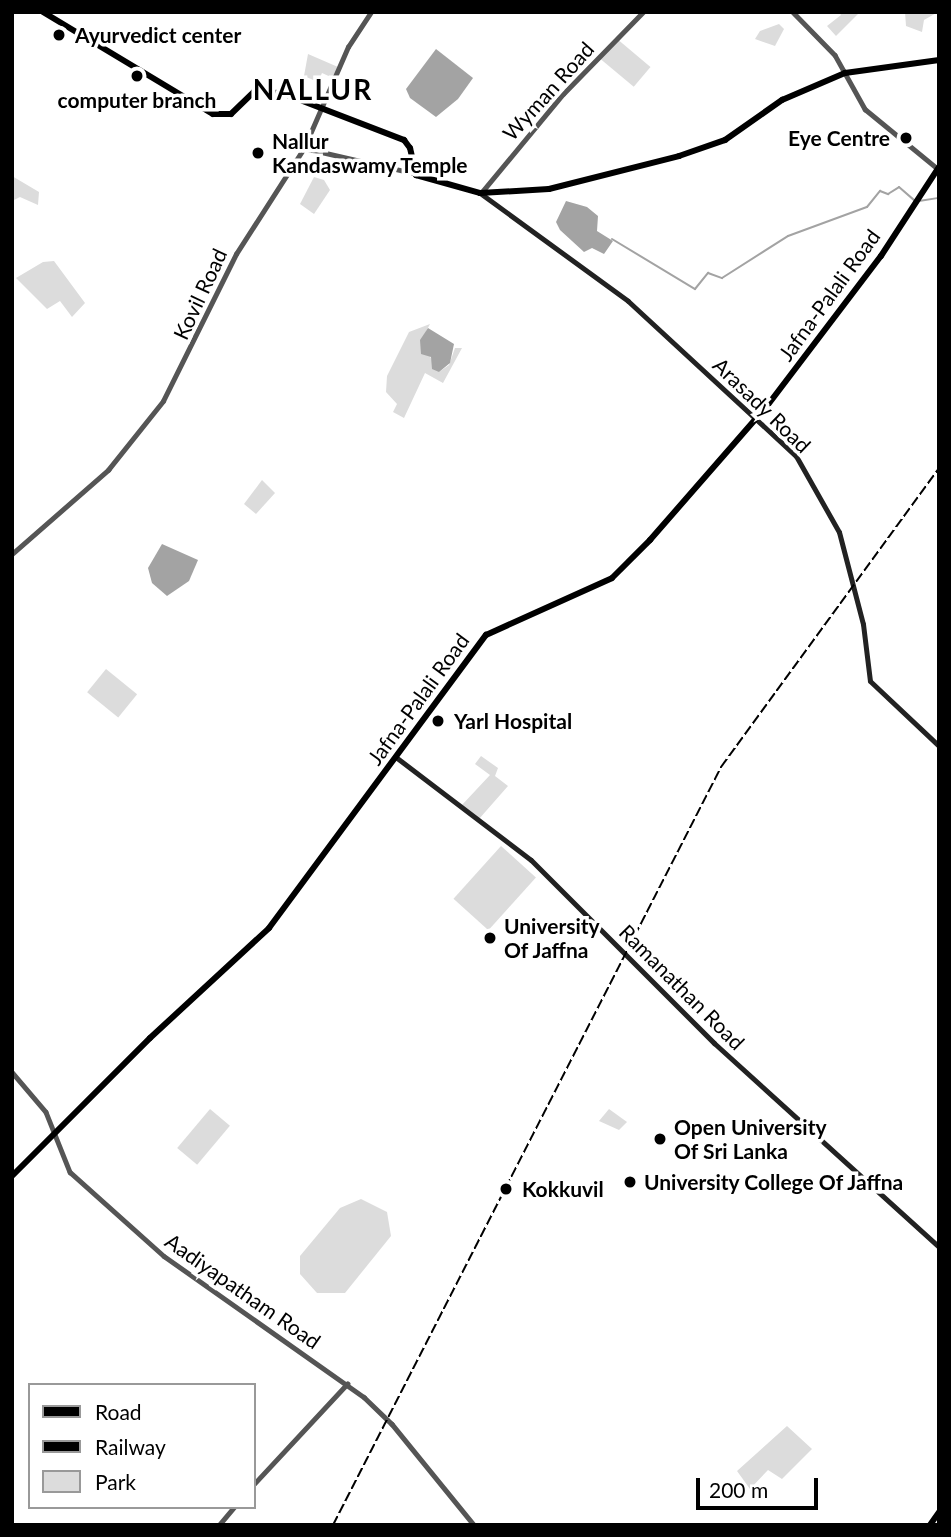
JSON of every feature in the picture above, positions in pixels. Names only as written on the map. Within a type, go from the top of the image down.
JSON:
[{"type":"main road","points":[[43,12],[217,116],[232,114],[248,95],[263,90],[322,108],[407,142],[413,173],[480,193],[549,189],[716,144],[782,100],[845,73],[939,60]]},
{"type":"main road","name":"Jafna-Palali Road","points":[[12,1176],[55,1130],[270,928],[486,635],[619,573],[757,419],[881,256],[938,168]]},
{"type":"main road","name":"Arasady Road","points":[[480,193],[515,223],[628,301],[796,456],[832,515],[860,610],[870,681],[939,746]]},
{"type":"main road","name":"Ramanathan Road","points":[[397,758],[531,860],[714,1043],[939,1247]]},
{"type":"main road","points":[[930,1525],[939,1512]]},
{"type":"street","name":"Kovil Road","points":[[12,554],[108,470],[163,401],[236,254],[304,148],[348,47],[371,12]]},
{"type":"street","name":"Wyman Road","points":[[480,193],[563,94],[643,12]]},
{"type":"street","points":[[793,12],[821,37],[865,109],[938,168]]},
{"type":"street","points":[[304,148],[413,173]]},
{"type":"street","name":"Aadiyapatham Road","points":[[12,1072],[55,1130],[70,1172],[143,1239],[347,1384],[392,1424],[474,1525]]},
{"type":"street","points":[[256,1482],[347,1384]]},
{"type":"street","points":[[219,1525],[232,1509]]},
{"type":"green space","points":[[839,12],[860,12],[836,36],[827,26],[841,15]]},
{"type":"green space","points":[[905,12],[938,12],[924,20],[922,32],[906,26]]},
{"type":"green space","points":[[779,24],[784,29],[775,46],[755,39],[760,31]]},
{"type":"green space","points":[[616,38],[650,67],[634,87],[599,58]]},
{"type":"green space","points":[[308,54],[338,67],[333,78],[322,73],[318,82],[304,76]]},
{"type":"green space","points":[[12,176],[39,192],[38,205],[20,197],[12,201]]},
{"type":"green space","points":[[314,177],[324,180],[330,190],[314,214],[300,204]]},
{"type":"green space","points":[[54,261],[85,303],[72,317],[60,301],[47,309],[16,278],[43,262]]},
{"type":"green space","points":[[430,324],[421,341],[439,372],[449,365],[455,348],[462,348],[443,383],[425,373],[404,418],[393,412],[397,404],[386,392],[387,376],[409,332]]},
{"type":"green space","points":[[262,480],[275,493],[256,514],[244,504]]},
{"type":"green space","points":[[106,669],[137,694],[118,717],[87,692]]},
{"type":"green space","points":[[481,756],[498,768],[495,776],[508,786],[479,819],[461,806],[490,775],[475,764]]},
{"type":"green space","points":[[501,846],[536,877],[488,930],[453,899]]},
{"type":"green space","points":[[210,1109],[230,1126],[197,1165],[177,1148]]},
{"type":"green space","points":[[609,1109],[627,1122],[619,1130],[599,1121]]},
{"type":"green space","points":[[361,1199],[387,1212],[391,1236],[345,1293],[317,1293],[300,1274],[300,1256],[340,1208]]},
{"type":"green space","points":[[787,1426],[812,1449],[782,1479],[768,1470],[750,1489],[737,1471]]},
{"type":"shaded area","points":[[436,49],[473,78],[458,99],[436,117],[410,98],[406,89]]},
{"type":"shaded area","points":[[566,201],[587,207],[598,216],[597,231],[613,241],[604,254],[592,248],[584,252],[560,230],[556,222]]},
{"type":"shaded area","points":[[428,328],[454,344],[450,363],[439,372],[432,369],[431,357],[421,354],[420,340]]},
{"type":"shaded area","points":[[162,544],[198,560],[189,581],[167,596],[152,583],[148,568]]},
{"type":"waterway","points":[[612,239],[695,289],[708,273],[722,278],[788,236],[867,207],[880,191],[888,194],[899,187],[914,200]]},
{"type":"waterway","points":[[919,201],[939,198]]},
{"type":"railway","points":[[333,1525],[721,767],[939,468]]},
{"type":"place","name":"Ayurvedict center","points":[[59,35]]},
{"type":"place","name":"computer branch","points":[[137,76]]},
{"type":"place","name":"Eye Centre","points":[[906,138]]},
{"type":"place","name":"Nallur Kandaswamy Temple","points":[[258,153]]},
{"type":"place","name":"Yarl Hospital","points":[[438,721]]},
{"type":"place","name":"University Of Jaffna","points":[[490,938]]},
{"type":"place","name":"Open University Of Sri Lanka","points":[[660,1139]]},
{"type":"place","name":"University College Of Jaffna","points":[[630,1182]]},
{"type":"place","name":"Kokkuvil","points":[[506,1189]]},
{"type":"district","name":"NALLUR","points":[[313,89]]}]
